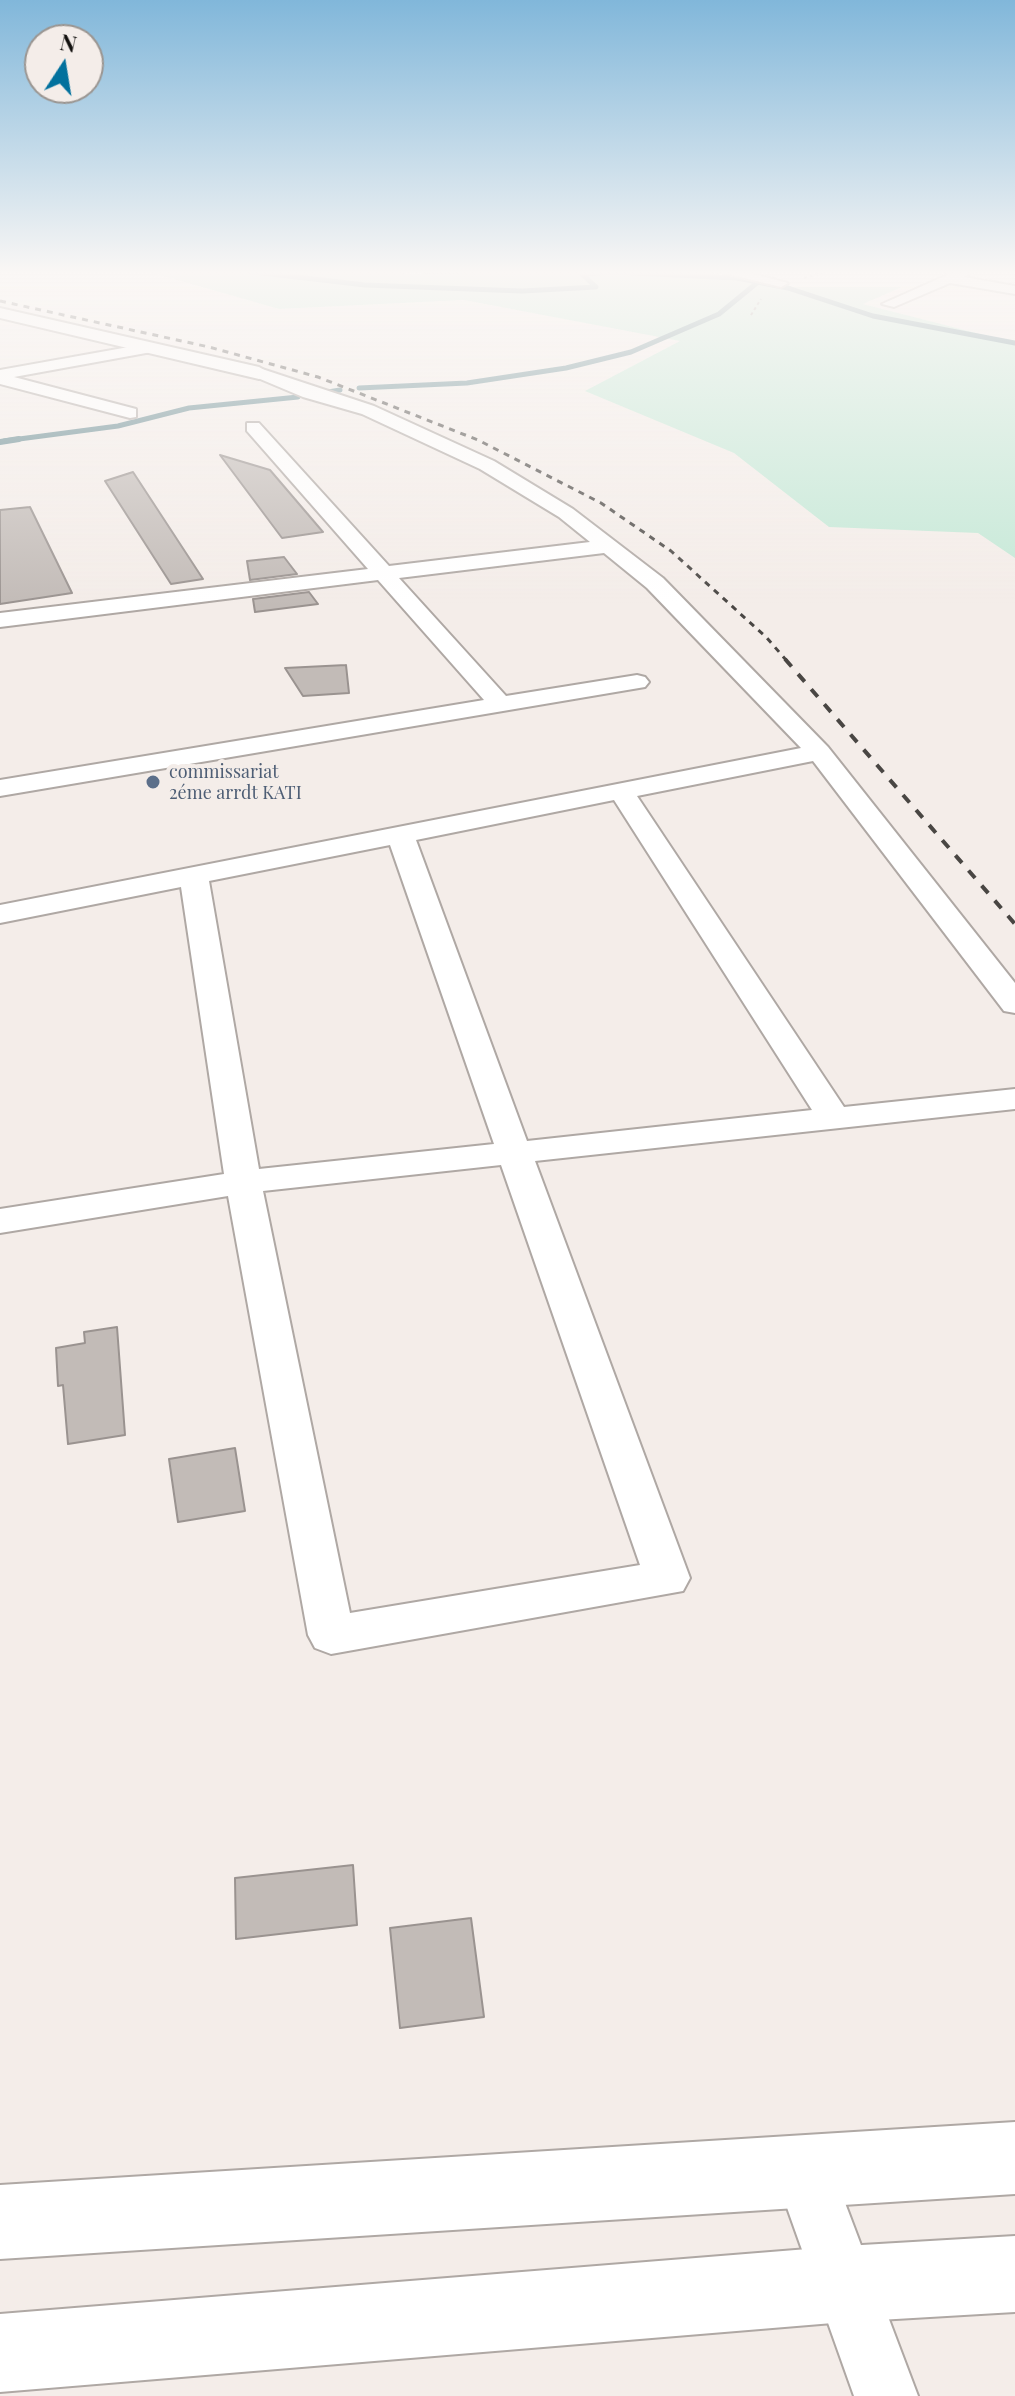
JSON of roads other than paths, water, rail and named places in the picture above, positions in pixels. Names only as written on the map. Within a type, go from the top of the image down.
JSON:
[{"type":"street","points":[[21,383],[130,413]]},
{"type":"street","points":[[288,383],[368,410],[487,465],[566,513],[655,583],[819,752],[1015,1004]]},
{"type":"street","points":[[253,427],[501,705]]},
{"type":"street","points":[[0,620],[608,546]]},
{"type":"street","points":[[0,788],[637,682]]},
{"type":"street","points":[[0,914],[819,752]]},
{"type":"street","points":[[621,791],[835,1119]]},
{"type":"street","points":[[194,876],[243,1182],[331,1635],[667,1578],[400,835]]},
{"type":"street","points":[[0,1221],[243,1182],[1015,1099]]},
{"type":"street","points":[[0,2222],[1015,2158]]},
{"type":"street","points":[[804,2171],[886,2396]]},
{"type":"street","points":[[0,2353],[845,2284],[1015,2274]]},
{"type":"waterway","points":[[359,388],[468,383]]},
{"type":"waterway","points":[[328,392],[340,390]]},
{"type":"waterway","points":[[18,439],[118,426],[189,408],[298,397]]},
{"type":"waterway","points":[[0,442],[18,439]]},
{"type":"waterway","points":[[4,441],[18,439]]},
{"type":"railway","points":[[333,383],[478,440],[601,503],[671,551],[766,637],[787,661]]},
{"type":"railway","points":[[785,659],[1015,924]]},
{"type":"place","name":"commissariat 2éme arrdt KATI","points":[[153,782]]}]
